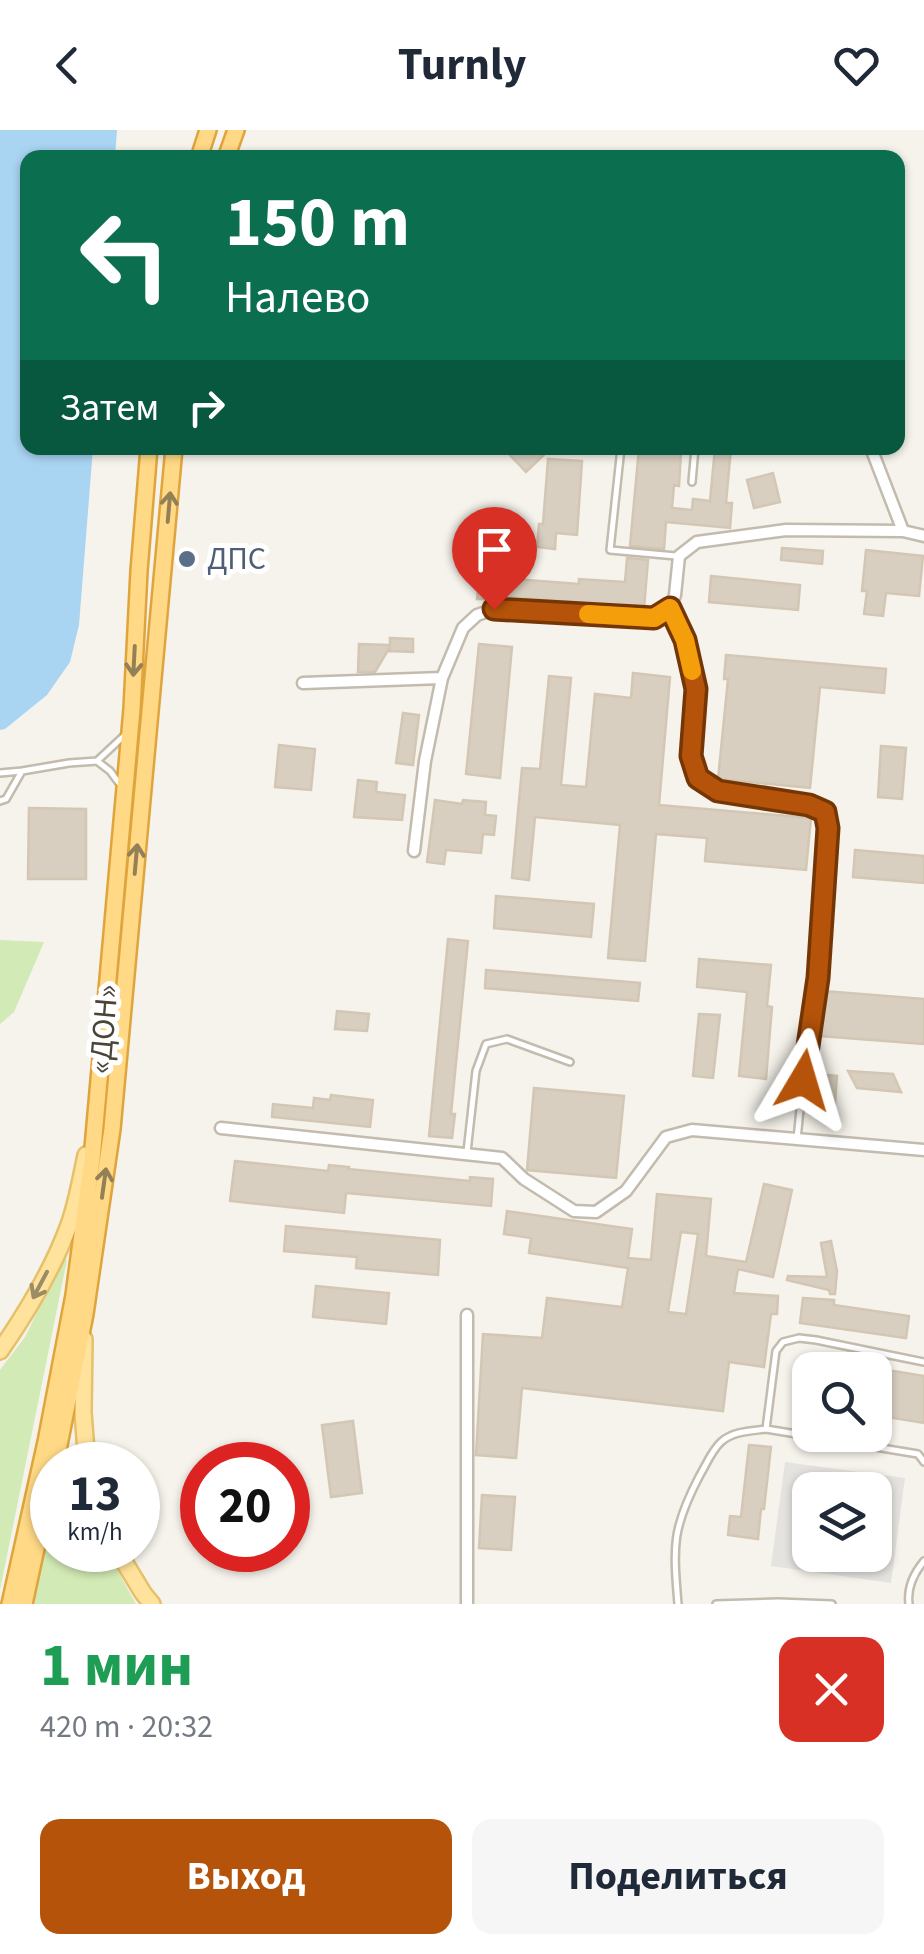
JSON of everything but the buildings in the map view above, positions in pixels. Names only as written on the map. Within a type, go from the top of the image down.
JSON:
[{"type":"highway","name":"«ДОН»","points":[[10,1604],[74,1294],[99,1093],[149,455]]},
{"type":"highway","name":"«ДОН»","points":[[60,1442],[85,1314],[112,1129],[173,455]]},
{"type":"highway","points":[[24,1604],[31,1572]]},
{"type":"main road","points":[[0,1351],[20,1322],[70,1224],[99,1093]]},
{"type":"main road","points":[[85,1314],[82,1412],[85,1442]]},
{"type":"main road","points":[[130,1572],[152,1604]]},
{"type":"street","points":[[874,455],[903,531]]},
{"type":"street","points":[[414,851],[425,761],[442,678],[463,628],[476,615],[494,609],[654,618],[670,608],[679,556],[697,542],[786,530],[903,531],[924,536]]},
{"type":"street","points":[[302,683],[442,678]]},
{"type":"street","points":[[222,1128],[502,1158],[524,1178],[574,1211],[596,1212],[626,1191],[666,1138],[692,1130],[924,1150]]},
{"type":"street","points":[[467,1604],[468,1315]]},
{"type":"lane","points":[[620,455],[610,550],[679,556]]},
{"type":"lane","points":[[692,482],[694,455]]},
{"type":"lane","points":[[670,608],[685,640],[696,689],[691,756],[698,778],[718,791],[809,805],[825,812],[828,828],[818,978],[796,1139]]},
{"type":"lane","points":[[97,761],[129,731]]},
{"type":"lane","points":[[0,773],[97,761],[124,790]]},
{"type":"lane","points":[[0,801],[6,799],[22,772]]},
{"type":"lane","points":[[467,1155],[476,1071],[486,1044],[508,1039],[570,1062]]},
{"type":"lane","points":[[766,1429],[776,1351],[782,1342],[798,1338],[816,1340],[924,1362]]},
{"type":"lane","points":[[678,1604],[676,1532],[686,1502],[722,1441],[741,1432],[766,1429],[918,1454],[924,1462]]},
{"type":"lane","points":[[910,1604],[908,1594],[924,1560]]},
{"type":"lane","points":[[716,1604],[832,1604]]},
{"type":"green space","points":[[0,940],[44,942],[14,1012],[0,1024]]},
{"type":"green space","points":[[64,1257],[67,1260],[0,1590],[0,1370],[25,1337]]},
{"type":"green space","points":[[39,1572],[118,1572],[136,1604],[32,1604]]},
{"type":"shaded area","points":[[785,1462],[860,1472],[792,1472],[792,1569],[771,1566]]},
{"type":"shaded area","points":[[892,1476],[905,1478],[891,1583],[813,1572],[892,1572]]},
{"type":"water","points":[[0,130],[117,130],[116,150],[20,150],[20,455],[92,455],[79,625],[70,662],[47,695],[0,730]]},
{"type":"slow traffic","points":[[588,614],[654,618],[670,608],[685,640],[692,671]]},
{"type":"place","name":"ДПС","points":[[187,559]]},
{"type":"route","points":[[494,609],[654,618],[670,608],[685,640],[696,689],[691,756],[698,778],[718,791],[809,805],[825,812],[828,828],[818,978],[803,1080]]}]
